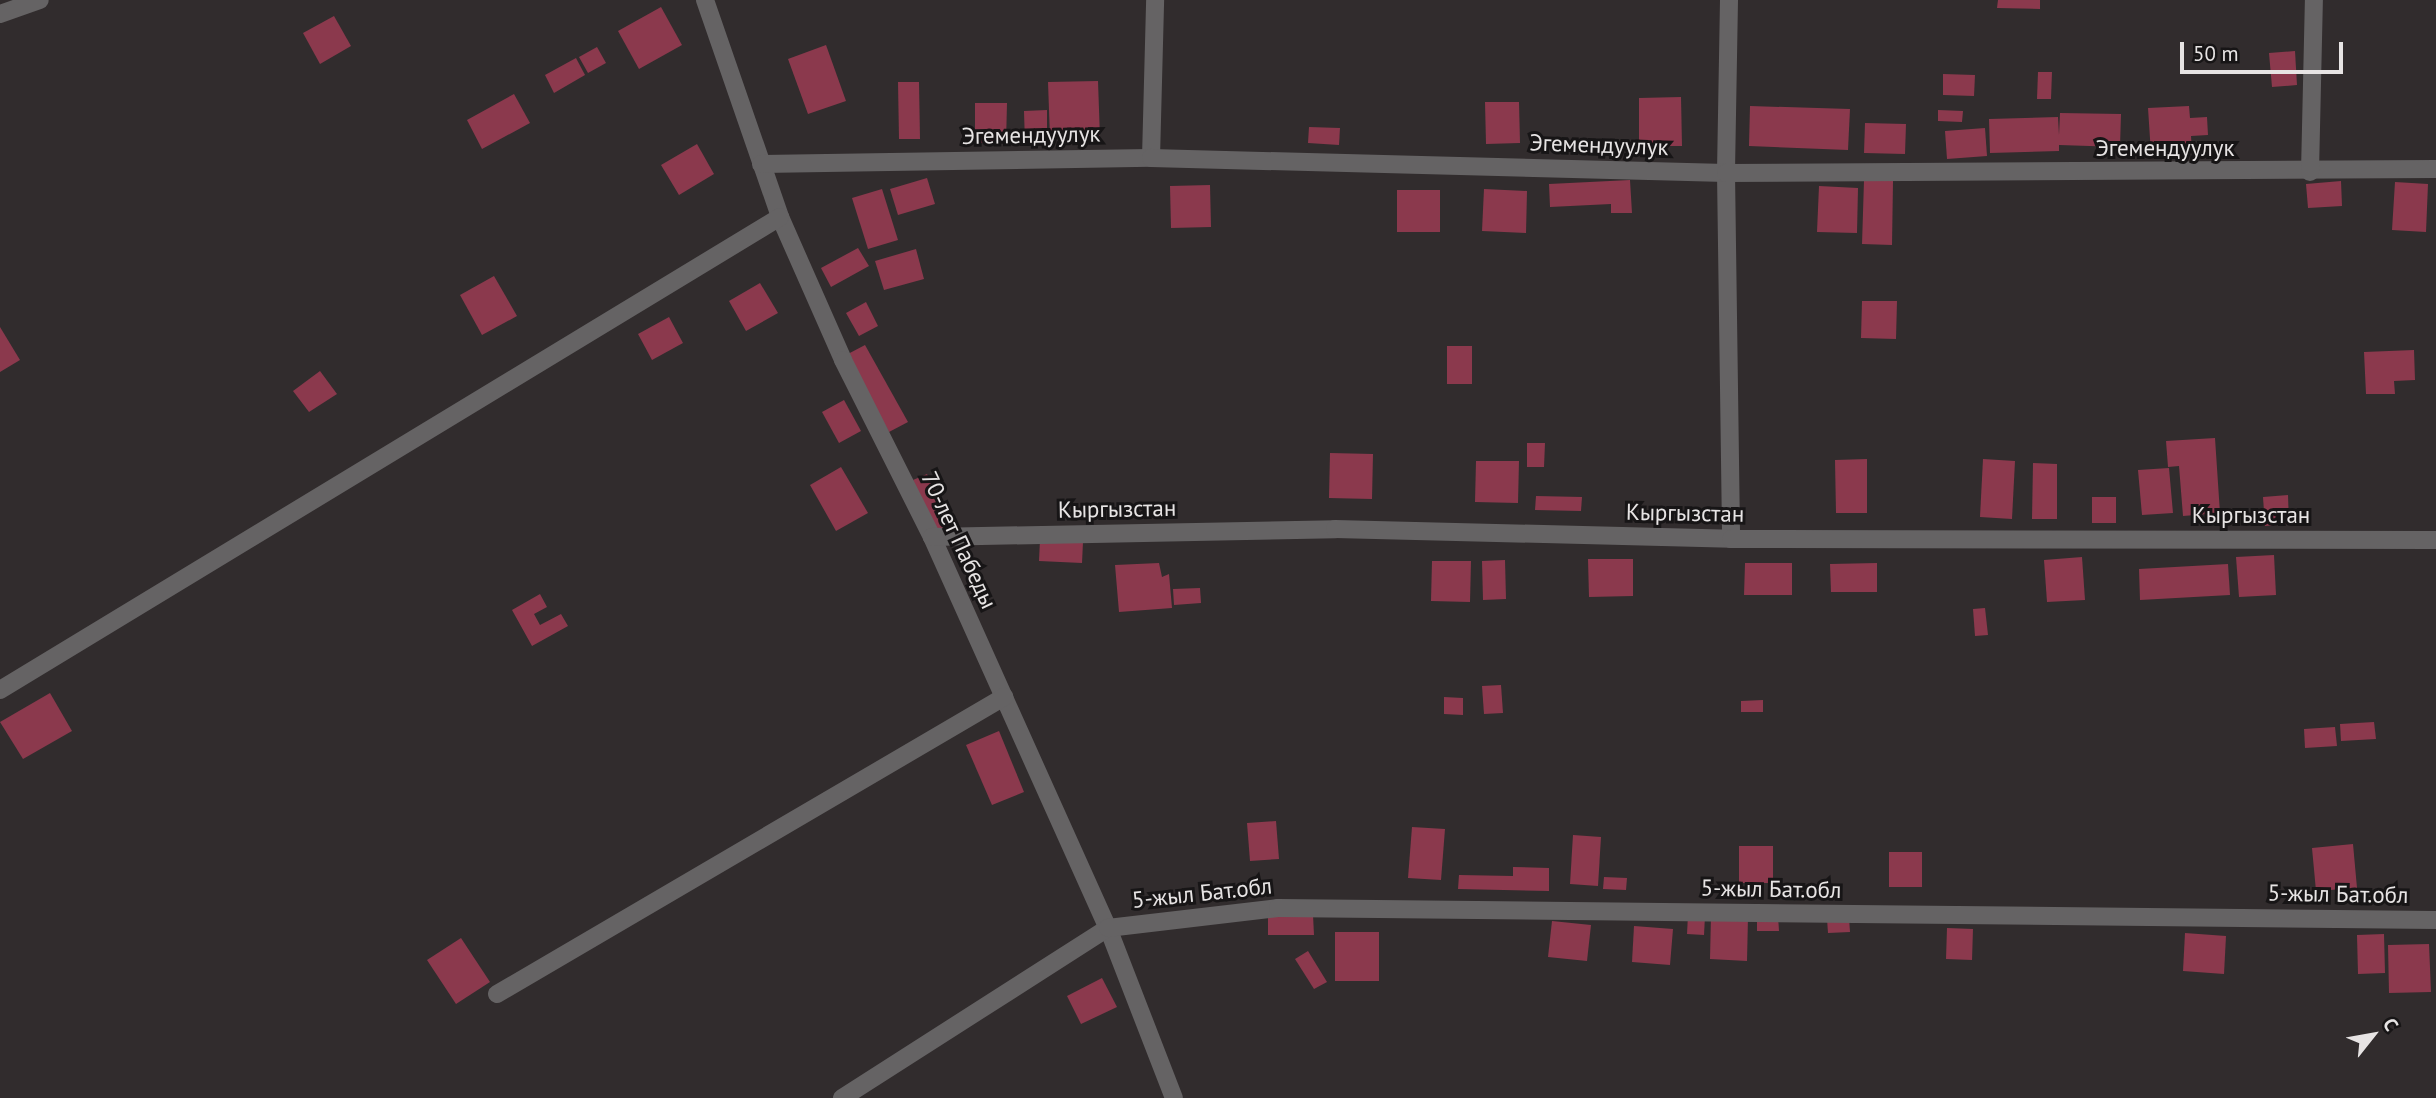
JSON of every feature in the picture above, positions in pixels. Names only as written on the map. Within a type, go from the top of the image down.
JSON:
[{"type":"street","points":[[0,14],[40,0]]},
{"type":"street","name":"70-лет Пабеды","points":[[705,0],[780,217],[843,360],[932,537],[1108,928],[1174,1098]]},
{"type":"street","points":[[1151,158],[1155,0]]},
{"type":"street","points":[[1729,0],[1726,173],[1731,539]]},
{"type":"street","points":[[2310,172],[2314,0]]},
{"type":"street","name":"Эгемендуулук","points":[[761,164],[1151,158],[1726,173],[2310,172],[2436,169]]},
{"type":"street","points":[[0,690],[780,217]]},
{"type":"street","name":"Кыргызстан","points":[[932,537],[1335,529],[1731,539],[2436,540]]},
{"type":"street","points":[[497,994],[1004,696]]},
{"type":"street","name":"5-жыл Бат.обл","points":[[1108,928],[1278,908],[2436,920]]},
{"type":"street","points":[[842,1098],[1108,928]]},
{"type":"building","points":[[1998,0],[2040,0],[2040,9],[1997,8]]},
{"type":"building","points":[[661,7],[682,45],[639,69],[618,31]]},
{"type":"building","points":[[334,16],[351,46],[320,64],[303,33]]},
{"type":"building","points":[[826,45],[846,101],[808,114],[788,59]]},
{"type":"building","points":[[597,47],[606,63],[588,73],[579,57]]},
{"type":"building","points":[[2295,51],[2297,85],[2272,87],[2269,53]]},
{"type":"building","points":[[576,58],[585,75],[554,93],[545,75]]},
{"type":"building","points":[[2038,72],[2052,72],[2051,99],[2037,99]]},
{"type":"building","points":[[1943,74],[1975,75],[1974,96],[1943,95]]},
{"type":"building","points":[[1098,81],[1100,138],[1050,138],[1048,82]]},
{"type":"building","points":[[898,82],[919,82],[920,139],[899,139]]},
{"type":"building","points":[[514,94],[530,123],[482,149],[467,120]]},
{"type":"building","points":[[1681,97],[1682,146],[1639,146],[1639,98]]},
{"type":"building","points":[[1485,102],[1519,102],[1520,143],[1486,144]]},
{"type":"building","points":[[975,103],[1007,103],[1006,143],[975,143]]},
{"type":"building","points":[[1750,106],[1850,109],[1848,150],[1749,146]]},
{"type":"building","points":[[2189,106],[2190,118],[2207,117],[2208,135],[2191,136],[2192,152],[2151,154],[2148,108]]},
{"type":"building","points":[[1047,110],[1047,144],[1025,144],[1024,111]]},
{"type":"building","points":[[1938,110],[1963,111],[1962,122],[1938,121]]},
{"type":"building","points":[[2060,113],[2121,114],[2120,147],[2059,145],[2059,151],[1990,153],[1989,119],[2058,117],[2059,135]]},
{"type":"building","points":[[1865,123],[1906,124],[1905,154],[1864,153]]},
{"type":"building","points":[[1309,127],[1340,128],[1339,145],[1308,143]]},
{"type":"building","points":[[1985,128],[1987,156],[1947,159],[1945,131]]},
{"type":"building","points":[[697,144],[714,174],[679,195],[661,165]]},
{"type":"building","points":[[927,178],[935,204],[898,215],[890,189]]},
{"type":"building","points":[[1630,180],[1632,213],[1611,213],[1611,204],[1550,207],[1549,184]]},
{"type":"building","points":[[1864,181],[1893,181],[1892,245],[1862,244]]},
{"type":"building","points":[[2341,181],[2342,206],[2308,208],[2306,184]]},
{"type":"building","points":[[2395,182],[2428,184],[2426,232],[2392,230]]},
{"type":"building","points":[[1210,185],[1211,227],[1171,228],[1170,186]]},
{"type":"building","points":[[1819,186],[1858,188],[1857,233],[1817,232]]},
{"type":"building","points":[[882,189],[898,240],[868,249],[852,198]]},
{"type":"building","points":[[1484,189],[1527,191],[1526,233],[1482,231]]},
{"type":"building","points":[[1397,190],[1440,190],[1440,232],[1397,232]]},
{"type":"building","points":[[858,248],[869,266],[831,287],[821,268]]},
{"type":"building","points":[[916,249],[924,279],[884,290],[875,261]]},
{"type":"building","points":[[494,276],[517,316],[482,335],[460,295]]},
{"type":"building","points":[[760,283],[778,313],[746,331],[729,301]]},
{"type":"building","points":[[1862,301],[1897,301],[1896,339],[1861,338]]},
{"type":"building","points":[[866,302],[878,326],[859,336],[846,313]]},
{"type":"building","points":[[669,317],[683,343],[652,360],[638,334]]},
{"type":"building","points":[[0,327],[20,360],[0,372]]},
{"type":"building","points":[[865,345],[908,422],[889,432],[846,355]]},
{"type":"building","points":[[1447,346],[1472,346],[1472,384],[1447,384]]},
{"type":"building","points":[[2414,350],[2415,380],[2394,381],[2395,394],[2366,394],[2364,352]]},
{"type":"building","points":[[320,371],[337,394],[309,412],[293,391]]},
{"type":"building","points":[[844,400],[861,431],[839,443],[822,412]]},
{"type":"building","points":[[2215,438],[2220,513],[2183,516],[2179,466],[2168,467],[2166,441]]},
{"type":"building","points":[[1527,443],[1545,443],[1544,467],[1527,467]]},
{"type":"building","points":[[1330,453],[1373,454],[1372,499],[1329,498]]},
{"type":"building","points":[[1867,459],[1867,513],[1836,513],[1835,460]]},
{"type":"building","points":[[1983,459],[2015,461],[2012,519],[1980,517]]},
{"type":"building","points":[[1476,461],[1519,461],[1518,503],[1475,502]]},
{"type":"building","points":[[2033,463],[2057,464],[2057,519],[2032,519]]},
{"type":"building","points":[[841,467],[868,513],[836,531],[810,485]]},
{"type":"building","points":[[2169,468],[2173,513],[2142,515],[2138,470]]},
{"type":"building","points":[[927,474],[951,527],[936,534],[913,480]]},
{"type":"building","points":[[2288,495],[2289,524],[2265,526],[2263,497]]},
{"type":"building","points":[[1536,496],[1582,497],[1581,511],[1535,510]]},
{"type":"building","points":[[2092,497],[2116,497],[2116,523],[2092,523]]},
{"type":"building","points":[[1040,540],[1083,542],[1082,563],[1039,561]]},
{"type":"building","points":[[2274,555],[2276,595],[2239,597],[2236,557]]},
{"type":"building","points":[[2082,557],[2085,600],[2047,602],[2044,560]]},
{"type":"building","points":[[1588,559],[1633,559],[1633,596],[1589,597]]},
{"type":"building","points":[[1505,560],[1506,599],[1483,600],[1482,561]]},
{"type":"building","points":[[1432,561],[1471,561],[1470,602],[1431,601]]},
{"type":"building","points":[[1159,563],[1162,577],[1169,574],[1172,608],[1119,612],[1115,565]]},
{"type":"building","points":[[1745,563],[1792,563],[1792,595],[1744,595]]},
{"type":"building","points":[[1877,563],[1877,592],[1831,592],[1830,564]]},
{"type":"building","points":[[2228,564],[2230,595],[2140,600],[2139,569]]},
{"type":"building","points":[[1200,588],[1201,603],[1174,605],[1173,589]]},
{"type":"building","points":[[540,594],[547,607],[534,614],[540,625],[561,614],[568,626],[532,646],[512,610]]},
{"type":"building","points":[[1985,608],[1988,635],[1975,636],[1973,609]]},
{"type":"building","points":[[1501,685],[1503,713],[1484,714],[1482,686]]},
{"type":"building","points":[[50,693],[72,731],[23,759],[0,722]]},
{"type":"building","points":[[1444,697],[1463,698],[1463,715],[1444,714]]},
{"type":"building","points":[[1763,700],[1763,712],[1741,712],[1741,701]]},
{"type":"building","points":[[2374,722],[2376,739],[2341,741],[2340,724]]},
{"type":"building","points":[[2335,727],[2337,746],[2305,748],[2304,729]]},
{"type":"building","points":[[999,731],[1024,792],[992,805],[966,745]]},
{"type":"building","points":[[1276,821],[1279,859],[1250,861],[1247,823]]},
{"type":"building","points":[[1412,827],[1445,829],[1441,880],[1408,878]]},
{"type":"building","points":[[1573,835],[1601,837],[1598,886],[1570,884]]},
{"type":"building","points":[[2353,844],[2357,888],[2316,891],[2312,848]]},
{"type":"building","points":[[1739,846],[1773,846],[1773,883],[1739,883]]},
{"type":"building","points":[[1889,852],[1922,852],[1922,887],[1889,887]]},
{"type":"building","points":[[1513,867],[1549,868],[1549,891],[1458,889],[1459,875],[1513,876]]},
{"type":"building","points":[[1604,877],[1627,878],[1626,890],[1603,889]]},
{"type":"building","points":[[1268,915],[1313,915],[1314,935],[1268,935]]},
{"type":"building","points":[[1688,915],[1705,916],[1704,935],[1687,934]]},
{"type":"building","points":[[1711,915],[1748,917],[1747,961],[1710,959]]},
{"type":"building","points":[[1778,916],[1779,931],[1757,931],[1757,917]]},
{"type":"building","points":[[1849,918],[1850,932],[1828,933],[1827,919]]},
{"type":"building","points":[[1552,921],[1591,925],[1587,961],[1548,957]]},
{"type":"building","points":[[1634,926],[1673,929],[1670,965],[1632,962]]},
{"type":"building","points":[[1947,928],[1973,929],[1972,960],[1946,959]]},
{"type":"building","points":[[1335,932],[1379,932],[1379,981],[1335,981]]},
{"type":"building","points":[[2185,933],[2226,936],[2224,974],[2183,971]]},
{"type":"building","points":[[2384,934],[2385,973],[2358,974],[2357,935]]},
{"type":"building","points":[[461,938],[490,982],[456,1004],[427,960]]},
{"type":"building","points":[[2429,944],[2431,992],[2389,993],[2388,945]]},
{"type":"building","points":[[1308,951],[1327,982],[1314,989],[1295,959]]},
{"type":"building","points":[[1102,978],[1117,1007],[1081,1024],[1067,996]]}]
